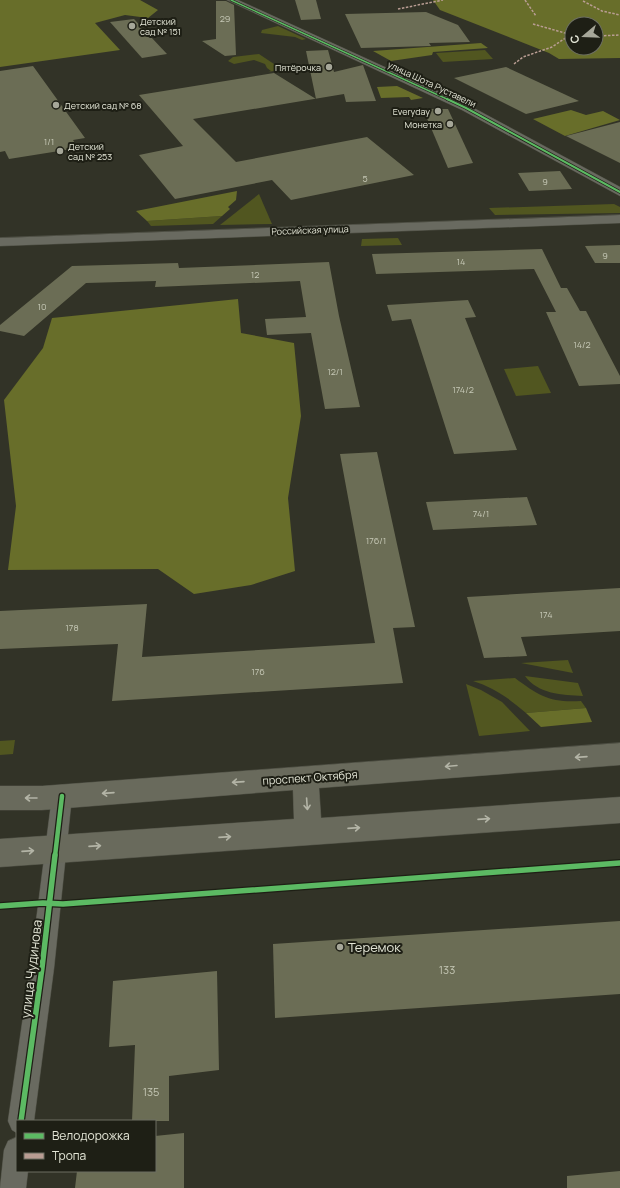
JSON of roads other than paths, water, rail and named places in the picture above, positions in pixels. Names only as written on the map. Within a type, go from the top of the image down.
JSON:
[{"type":"main road","name":"проспект Октября","points":[[0,798],[62,796],[620,754]]},
{"type":"main road","points":[[305,777],[308,831]]},
{"type":"main road","points":[[0,853],[620,810]]},
{"type":"street","name":"улица Шота Руставели","points":[[231,0],[466,108],[620,192]]},
{"type":"street","name":"Российская улица","points":[[0,242],[620,219]]},
{"type":"street","name":"улица Чудинова","points":[[21,1120],[42,968],[62,796]]},
{"type":"street","points":[[12,1188],[16,1158]]},
{"type":"place","name":"Детский сад № 151","points":[[132,26]]},
{"type":"place","name":"Пятёрочка","points":[[329,67]]},
{"type":"place","name":"Детский сад № 68","points":[[56,105]]},
{"type":"place","name":"Everyday","points":[[438,111]]},
{"type":"place","name":"Монетка","points":[[450,124]]},
{"type":"place","name":"Детский сад № 253","points":[[60,151]]},
{"type":"place","name":"Теремок","points":[[340,947]]}]
